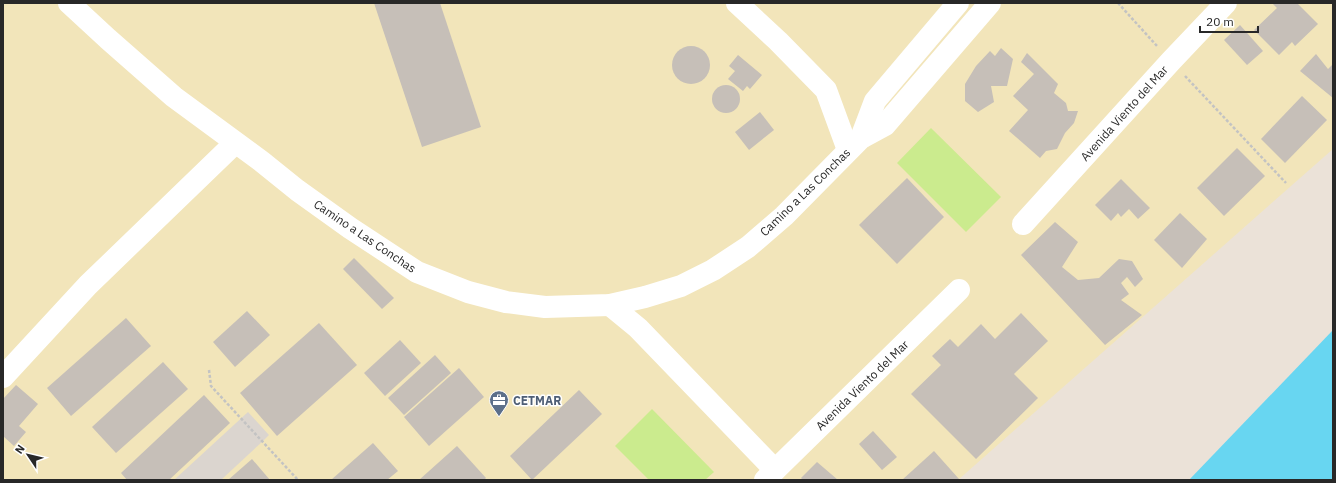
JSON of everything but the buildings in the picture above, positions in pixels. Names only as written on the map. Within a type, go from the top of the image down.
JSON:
[{"type":"street","name":"Camino a Las Conchas","points":[[69,3],[174,97],[261,161],[303,195],[417,272],[468,292],[506,302],[545,307],[610,305],[645,297],[680,286],[713,270],[748,247],[784,216],[855,144],[885,125],[990,3]]},
{"type":"street","points":[[737,3],[778,41],[826,90],[855,144]]},
{"type":"street","name":"Camino a Las Conchas","points":[[855,144],[875,100],[958,3]]},
{"type":"street","name":"Avenida Viento del Mar","points":[[1023,224],[1171,61],[1226,3]]},
{"type":"street","points":[[3,377],[88,285],[235,143]]},
{"type":"street","name":"Avenida Viento del Mar","points":[[770,475],[959,290]]},
{"type":"street","points":[[610,305],[638,328],[770,475]]},
{"type":"path","points":[[1118,3],[1286,183]]},
{"type":"path","points":[[209,370],[211,386],[298,480]]},
{"type":"sand","points":[[3,3],[1333,3],[1333,149],[958,480],[3,480]]},
{"type":"green space","points":[[931,128],[1001,197],[966,232],[897,163]]},
{"type":"green space","points":[[652,409],[714,472],[705,480],[649,480],[615,446]]},
{"type":"shaded area","points":[[248,412],[269,435],[221,480],[174,480]]},
{"type":"water","points":[[1333,330],[1333,480],[1189,480]]},
{"type":"place","name":"CETMAR","points":[[499,417]]}]
